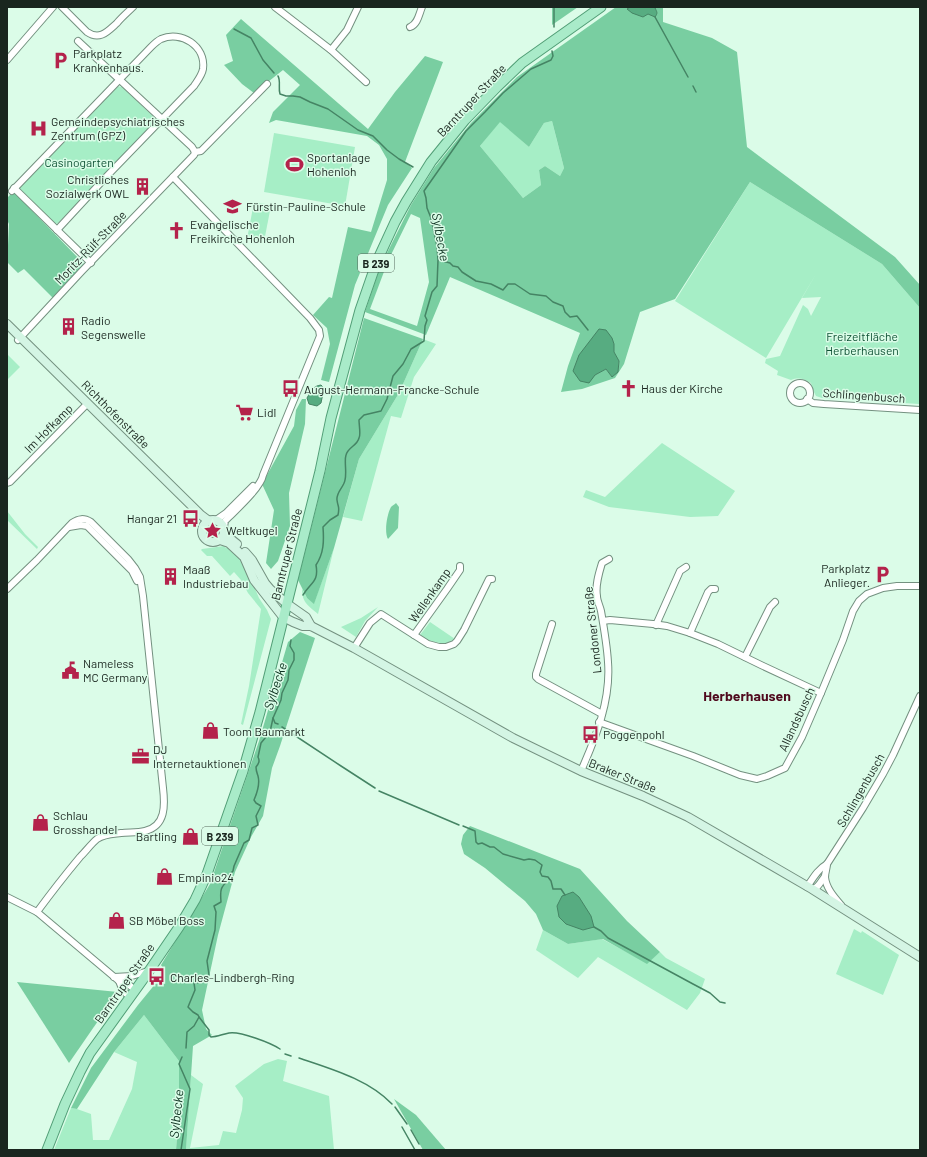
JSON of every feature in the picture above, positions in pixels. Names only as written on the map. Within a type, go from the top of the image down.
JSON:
[{"type":"main road","name":"Barntruper Straße","points":[[47,1150],[65,1104],[90,1053],[149,971],[183,920],[195,900],[207,874],[248,753],[261,706],[320,471],[331,418],[360,310],[377,262],[395,222],[431,162],[465,120],[481,103],[522,63],[602,7]]},
{"type":"street","points":[[7,60],[53,7]]},
{"type":"street","points":[[62,7],[88,32],[97,36],[106,33],[133,7]]},
{"type":"street","points":[[275,7],[331,50],[362,76],[366,82]]},
{"type":"street","points":[[284,13],[288,7]]},
{"type":"street","points":[[331,50],[347,30],[358,7]]},
{"type":"street","points":[[410,27],[414,26],[417,22],[422,7]]},
{"type":"street","points":[[57,230],[194,86],[201,74],[202,58],[193,43],[180,37],[173,36],[162,39],[151,47],[46,154],[13,190],[91,263]]},
{"type":"street","points":[[78,41],[192,147],[195,152]]},
{"type":"street","name":"Moritz-Rülf-Straße","points":[[19,338],[194,155],[195,152],[201,151],[267,84]]},
{"type":"street","points":[[173,177],[310,318],[319,330],[320,336],[262,479],[256,488],[225,521],[224,535],[220,540]]},
{"type":"street","name":"Richthofenstraße","points":[[7,324],[19,338],[87,405],[201,516],[210,522]]},
{"type":"street","name":"Richthofenstraße","points":[[7,330],[19,338]]},
{"type":"street","name":"Schlingenbusch","points":[[807,399],[813,403],[920,410]]},
{"type":"street","name":"Im Hofkamp","points":[[7,483],[10,482],[87,405]]},
{"type":"street","points":[[263,475],[222,517],[210,522],[202,531],[205,538],[209,541],[213,542],[220,540],[229,543],[244,557],[254,580],[283,617]]},
{"type":"street","points":[[210,522],[221,523],[227,536],[248,555],[265,583],[286,603]]},
{"type":"street","points":[[7,590],[69,527],[76,525],[87,526],[126,565],[141,586],[143,596],[165,808],[158,822],[146,831],[109,834],[98,839],[67,872],[37,912]]},
{"type":"street","name":"Londoner Straße","points":[[581,771],[595,736],[607,698],[609,672],[603,621],[597,596],[597,585],[602,563],[609,559]]},
{"type":"street","name":"Wellenkamp","points":[[414,635],[460,570],[460,566]]},
{"type":"street","points":[[656,625],[680,571],[686,567]]},
{"type":"street","name":"Wellenkamp","points":[[354,648],[370,623],[381,614],[428,644],[446,647],[454,644],[457,642],[464,630],[489,579],[492,578]]},
{"type":"street","name":"Allandsbusch","points":[[599,722],[693,756],[740,775],[757,779],[767,776],[785,768],[808,723],[843,640],[853,611],[859,601],[867,594],[883,588],[897,586],[920,586]]},
{"type":"street","points":[[690,633],[708,592],[711,589],[715,589]]},
{"type":"street","points":[[745,657],[770,607],[775,602]]},
{"type":"street","name":"Braker Straße","points":[[286,603],[306,617],[311,626]]},
{"type":"street","name":"Braker Straße","points":[[283,617],[304,626],[311,626],[354,648],[513,738],[581,771],[676,811],[846,910],[920,957]]},
{"type":"street","points":[[603,621],[610,620],[656,625],[690,633],[718,644],[821,693]]},
{"type":"street","points":[[552,624],[536,677],[602,714]]},
{"type":"street","name":"Schlingenbusch","points":[[809,888],[814,876],[822,866],[827,864],[883,774],[920,696]]},
{"type":"street","points":[[809,888],[815,889],[817,887],[827,870],[827,864]]},
{"type":"street","points":[[824,876],[833,896],[846,910]]},
{"type":"street","points":[[7,897],[37,912],[117,979],[123,991],[133,993]]},
{"type":"street","points":[[117,979],[149,971]]},
{"type":"green space","name":"Casinogarten","points":[[116,86],[122,87],[157,120],[58,223],[55,224],[16,188]]},
{"type":"green space","points":[[500,121],[529,147],[544,123],[552,121],[564,168],[560,176],[545,166],[539,170],[541,185],[523,198],[480,146]]},
{"type":"green space","points":[[274,133],[355,147],[345,206],[264,192]]},
{"type":"green space","name":"Freizeitfläche Herberhausen","points":[[750,182],[882,264],[920,308],[919,404],[822,398],[816,396],[811,383],[806,380],[791,380],[777,375],[778,371],[765,363],[766,359],[780,356],[803,305],[808,309],[811,316],[821,297],[802,298],[816,274],[766,358],[675,301]]},
{"type":"green space","points":[[254,202],[271,205],[264,242],[247,239]]},
{"type":"green space","points":[[423,339],[436,344],[414,377],[401,418],[391,416],[362,521],[343,517],[359,459],[399,393]]},
{"type":"green space","points":[[7,354],[20,367],[7,380]]},
{"type":"green space","points":[[662,443],[735,491],[718,516],[690,517],[609,507],[583,497],[586,490],[605,497]]},
{"type":"green space","points":[[7,511],[25,534],[38,547],[37,549],[7,520]]},
{"type":"green space","points":[[229,545],[241,556],[259,598],[271,619],[243,725],[241,724],[249,686],[261,609],[234,572],[230,576],[212,556],[207,556],[201,550],[224,546],[226,548]]},
{"type":"green space","points":[[334,548],[318,614],[303,598],[302,589],[307,598],[314,603]]},
{"type":"green space","points":[[378,607],[365,621],[356,637],[341,627],[361,618]]},
{"type":"green space","points":[[430,622],[455,639],[446,644],[429,641],[420,635]]},
{"type":"green space","points":[[854,929],[861,933],[862,931],[899,955],[883,995],[836,974]]},
{"type":"green space","points":[[543,930],[568,944],[602,939],[647,963],[660,952],[666,958],[705,979],[700,993],[687,1010],[598,957],[578,978],[536,950]]},
{"type":"green space","points":[[144,1015],[179,1061],[179,1115],[176,1150],[54,1150],[71,1108],[91,1114],[93,1140],[109,1140],[132,1089],[137,1062],[114,1052]]},
{"type":"green space","points":[[278,1059],[287,1061],[283,1081],[329,1096],[334,1150],[186,1150],[191,1075],[203,1084],[190,1148],[219,1145],[223,1131],[236,1133],[242,1110],[243,1098],[235,1086],[264,1064]]},
{"type":"shaded area","points":[[552,7],[578,7],[552,25]]},
{"type":"shaded area","points":[[616,7],[630,7],[627,9],[663,7],[663,22],[712,38],[737,52],[747,147],[895,257],[920,285],[920,308],[882,264],[750,182],[675,299],[640,312],[624,364],[615,378],[582,389],[561,392],[568,366],[580,333],[450,277],[426,335],[365,312],[380,267],[411,205],[434,168],[471,123],[517,77]],"holes":[[[552,121],[564,168],[560,176],[545,166],[539,170],[541,185],[523,198],[480,146],[500,122],[529,147],[544,123]],[[411,214],[420,218],[429,282],[417,326],[370,309],[388,261]],[[599,329],[614,344],[614,353],[619,361],[618,371],[612,377],[606,369],[595,375]]]},
{"type":"shaded area","points":[[630,7],[657,7],[655,8],[657,13],[655,17],[648,14],[643,17],[632,13],[627,9]]},
{"type":"shaded area","points":[[241,19],[368,129],[395,92],[425,56],[443,62],[405,162],[412,168],[388,205],[355,285],[329,382],[321,380],[330,344],[327,328],[313,315],[329,297],[332,298],[348,227],[371,232],[387,180],[387,159],[379,145],[367,136],[276,120],[269,123],[273,112],[300,85],[283,70],[254,93],[242,84],[224,65],[233,61],[226,35]]},
{"type":"shaded area","points":[[15,193],[84,264],[53,298],[24,269],[18,273],[7,262],[9,224],[7,220],[7,198],[11,194]]},
{"type":"shaded area","points":[[364,318],[423,339],[399,393],[359,459],[334,548],[314,604],[307,598],[298,580]]},
{"type":"shaded area","points":[[599,329],[606,330],[612,338],[614,352],[619,361],[618,372],[612,377],[606,369],[595,375],[589,383],[580,381],[573,371],[579,355]]},
{"type":"shaded area","points":[[321,385],[324,388],[321,403],[317,406],[309,404],[307,398],[310,393],[314,388]]},
{"type":"shaded area","points":[[302,399],[306,399],[305,424],[289,493],[290,526],[278,561],[271,569],[266,563],[274,510],[262,484],[294,426],[296,410]]},
{"type":"shaded area","points":[[396,503],[399,507],[398,528],[388,539],[386,532],[387,518],[391,507]]},
{"type":"shaded area","points":[[300,632],[315,638],[272,768],[263,816],[251,837],[235,872],[218,935],[202,1010],[206,1029],[212,1035],[193,1046],[186,1150],[176,1150],[179,1115],[179,1061],[144,1015],[114,1052],[77,1109],[71,1108],[91,1068],[138,1005],[165,972],[161,965],[210,884],[259,741],[288,642]]},
{"type":"shaded area","points":[[470,826],[580,869],[627,921],[660,952],[647,964],[603,939],[568,944],[543,930],[536,914],[525,901],[485,868],[464,854],[461,844],[463,835]]},
{"type":"shaded area","points":[[573,892],[579,897],[591,916],[594,927],[583,930],[566,924],[559,917],[557,906],[562,896]]},
{"type":"shaded area","points":[[17,982],[118,992],[69,1063]]},
{"type":"shaded area","points":[[394,1099],[416,1115],[446,1150],[423,1150]]},
{"type":"waterway","name":"Sylbecke","points":[[554,7],[554,27]]},
{"type":"waterway","points":[[655,17],[688,77]]},
{"type":"waterway","points":[[234,29],[251,38],[263,60],[274,73]]},
{"type":"waterway","name":"Sylbecke","points":[[303,595],[315,579],[317,571],[316,565],[321,556],[323,547],[323,527],[338,515],[339,508],[337,497],[345,480],[346,455],[360,437],[359,420],[364,415],[381,411],[387,399],[393,376],[403,364],[411,349],[424,341],[427,320],[425,316],[432,292],[437,286],[438,260],[437,246],[424,191],[466,131],[503,93],[531,69],[551,60],[553,56],[552,51]]},
{"type":"waterway","points":[[278,76],[280,94],[300,97],[328,109],[358,130],[373,136],[387,150],[413,167]]},
{"type":"waterway","points":[[693,86],[696,92]]},
{"type":"waterway","points":[[439,260],[458,267],[462,272],[476,281],[491,284],[503,290],[508,284],[515,284],[530,294],[546,296],[553,302],[563,306],[565,312],[570,317],[577,316],[588,330]]},
{"type":"waterway","name":"Sylbecke","points":[[186,1048],[187,1032],[194,1026],[199,1017],[188,1007],[195,990],[194,983],[205,982],[209,975],[207,961],[215,930],[216,912],[214,906],[221,902],[222,887],[230,879],[229,875],[233,871],[244,843],[249,840],[252,828],[258,825],[256,816],[261,806],[254,800],[259,782],[256,767],[259,762],[258,757],[261,743],[270,732],[273,718],[281,700],[282,693],[288,680],[289,670],[294,660],[294,653],[290,646],[291,640]]},
{"type":"waterway","name":"Sylbecke","points":[[273,718],[275,723],[278,724]]},
{"type":"waterway","points":[[282,727],[375,788]]},
{"type":"waterway","points":[[379,791],[459,825]]},
{"type":"waterway","points":[[463,826],[475,831],[476,842],[478,844],[482,843],[490,847],[494,847],[503,854],[524,860],[535,860],[542,865],[540,872],[542,876],[548,877],[551,881],[553,889],[561,889],[565,895]]},
{"type":"waterway","points":[[594,927],[608,938],[710,993],[720,1002],[725,1003]]},
{"type":"waterway","points":[[199,1017],[209,1030],[209,1035],[211,1037],[229,1033],[240,1034],[263,1041],[280,1049]]},
{"type":"waterway","points":[[285,1054],[291,1056]]},
{"type":"waterway","name":"Sylbecke","points":[[181,1150],[190,1089],[179,1064],[182,1057]]},
{"type":"waterway","points":[[299,1058],[360,1081],[382,1095],[392,1104]]},
{"type":"waterway","points":[[395,1107],[407,1124]]},
{"type":"waterway","points":[[402,1127],[415,1150]]},
{"type":"waterway","points":[[411,1130],[419,1144]]},
{"type":"place","name":"Parkplatz Krankenhaus.","points":[[60,60]]},
{"type":"place","name":"Gemeindepsychiatrisches Zentrum (GPZ)","points":[[38,128]]},
{"type":"place","name":"Sportanlage Hohenloh","points":[[294,164]]},
{"type":"place","name":"Christliches Sozialwerk OWL","points":[[142,186]]},
{"type":"place","name":"Fürstin-Pauline-Schule","points":[[233,206]]},
{"type":"place","name":"Evangelische Freikirche Hohenloh","points":[[177,231]]},
{"type":"place","name":"Radio Segenswelle","points":[[68,327]]},
{"type":"place","name":"Haus der Kirche","points":[[628,388]]},
{"type":"place","name":"August-Hermann-Francke-Schule","points":[[291,389]]},
{"type":"place","name":"Lidl","points":[[244,412]]},
{"type":"place","name":"Hangar 21","points":[[190,518]]},
{"type":"place","name":"Weltkugel","points":[[213,530]]},
{"type":"place","name":"Parkplatz Anlieger.","points":[[883,575]]},
{"type":"place","name":"Maaß Industriebau","points":[[170,576]]},
{"type":"place","name":"Nameless MC Germany","points":[[70,670]]},
{"type":"place","name":"Toom Baumarkt","points":[[210,731]]},
{"type":"place","name":"Poggenpohl","points":[[590,734]]},
{"type":"place","name":"DJ Internetauktionen","points":[[140,756]]},
{"type":"place","name":"Schlau Grosshandel","points":[[40,822]]},
{"type":"place","name":"Bartling","points":[[190,836]]},
{"type":"place","name":"Empinio24","points":[[165,877]]},
{"type":"place","name":"SB Möbel Boss","points":[[116,920]]},
{"type":"place","name":"Charles-Lindbergh-Ring","points":[[157,977]]},
{"type":"district","name":"Herberhausen","points":[[747,695]]}]
